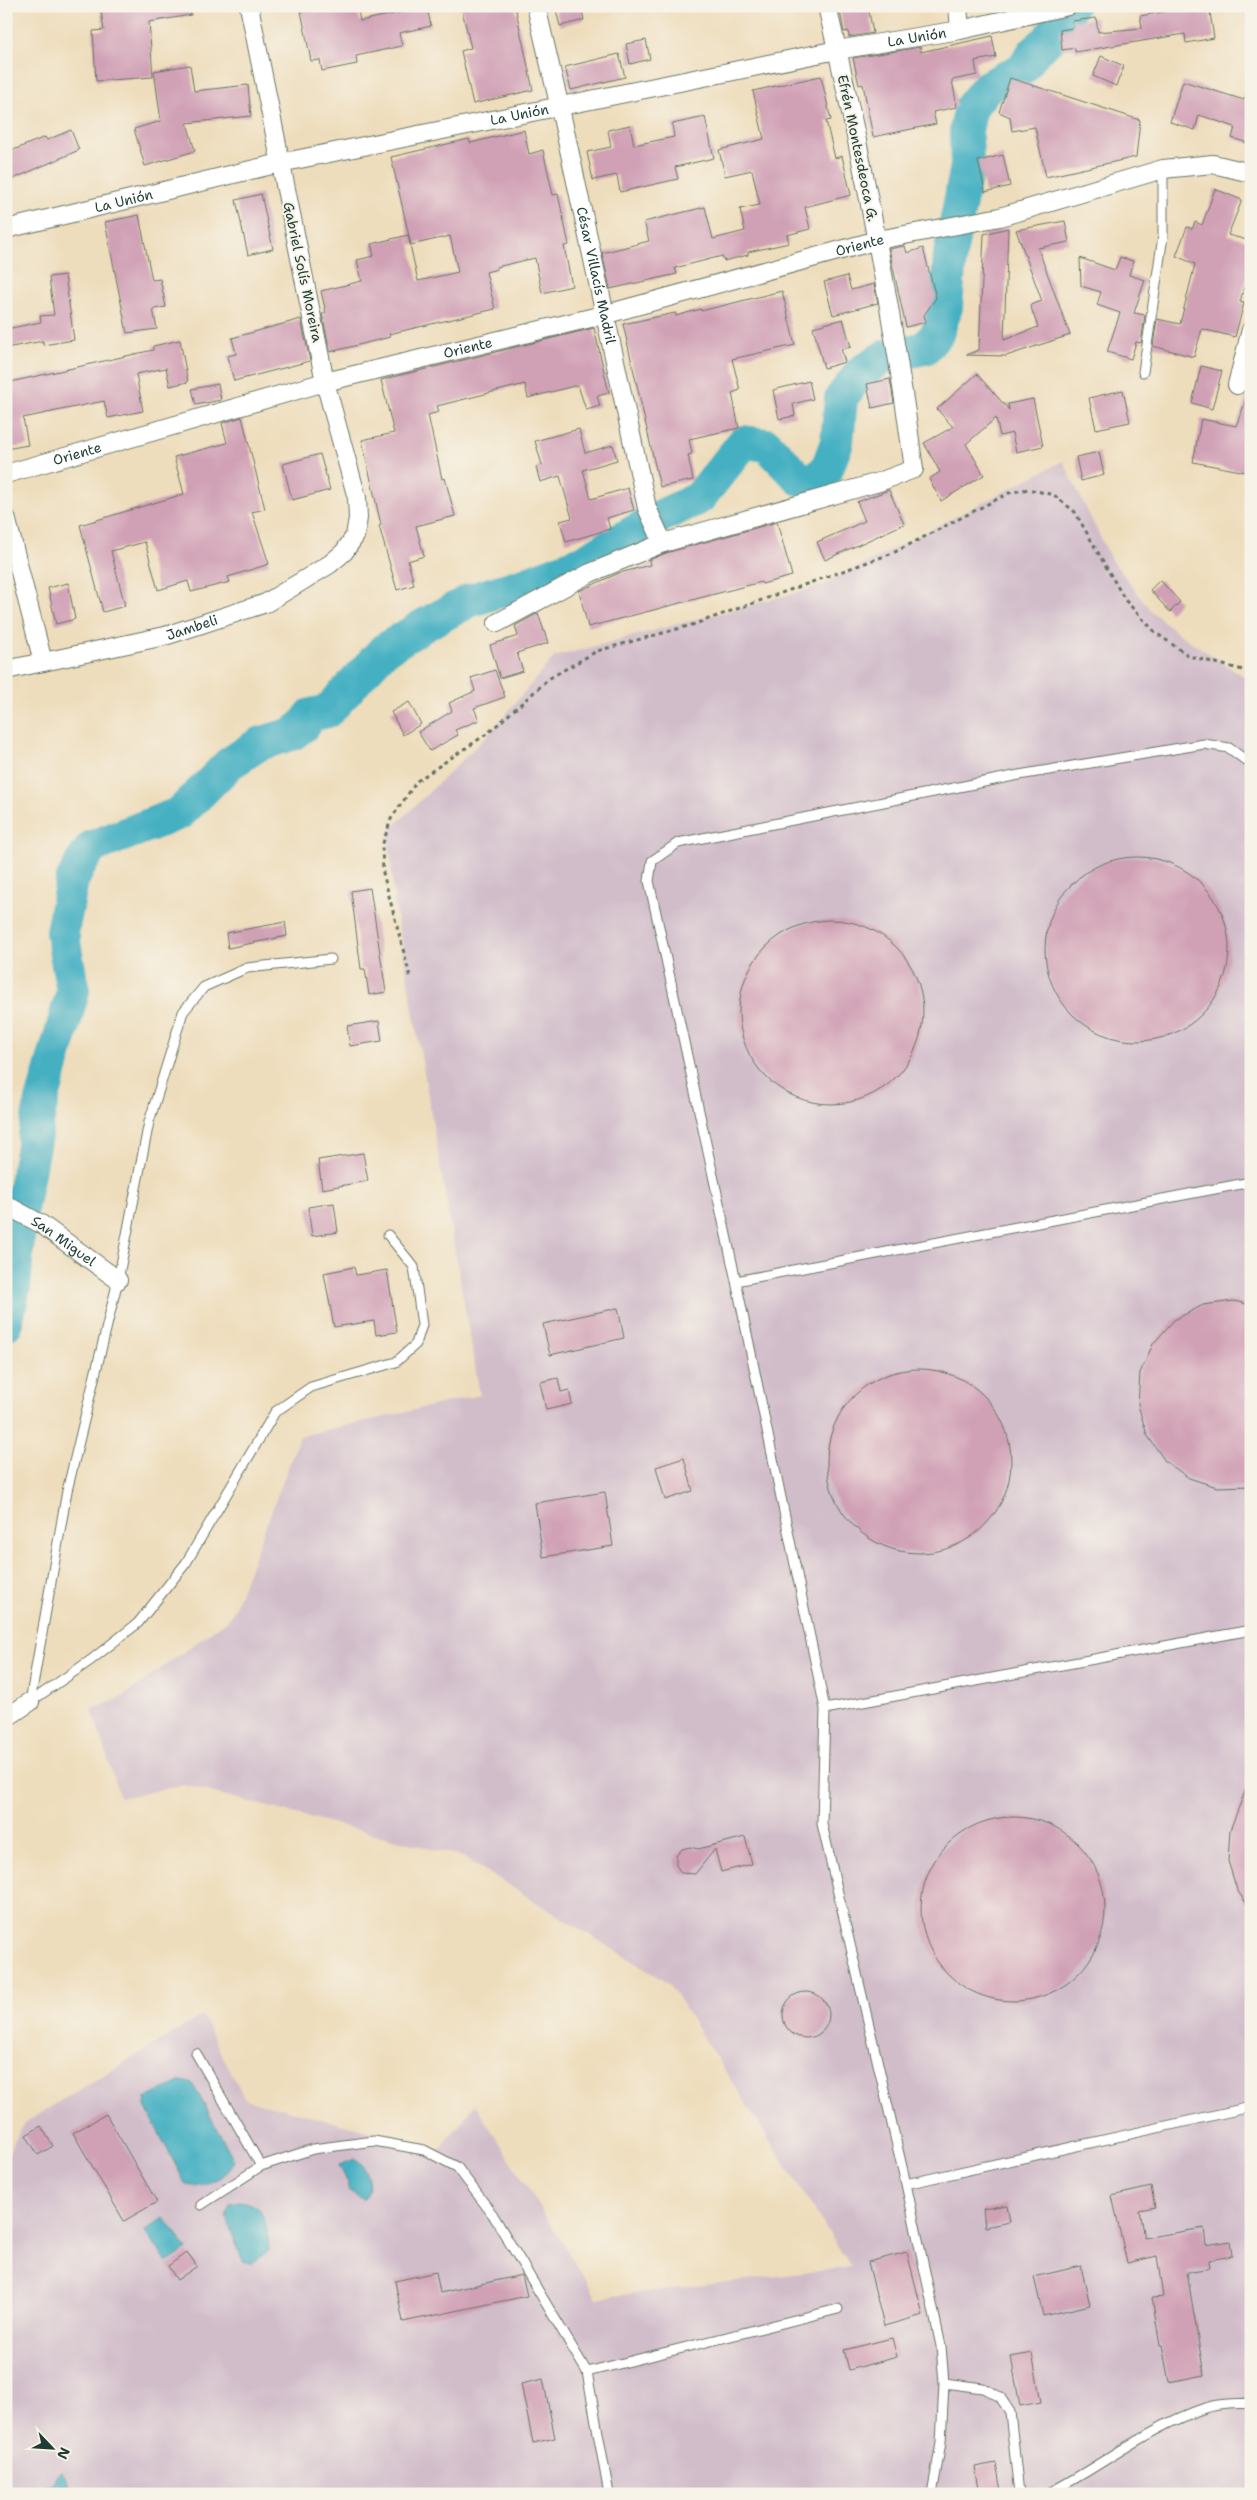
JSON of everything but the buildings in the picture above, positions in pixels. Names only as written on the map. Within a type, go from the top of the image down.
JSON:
[{"type":"street","name":"Gabriel Solís Moreira","points":[[249,6],[325,382],[357,498],[358,518],[354,536]]},
{"type":"street","name":"César Villacís Madril","points":[[536,6],[647,508],[660,536]]},
{"type":"street","name":"Efrén Montesdeoca G.","points":[[660,536],[879,482],[914,469],[900,364],[894,340],[878,240],[827,6]]},
{"type":"street","points":[[958,6],[960,30]]},
{"type":"street","name":"La Unión","points":[[6,229],[280,163],[560,108],[837,50],[960,30],[1068,6]]},
{"type":"street","points":[[1163,169],[1213,164],[1251,173]]},
{"type":"street","name":"Oriente","points":[[6,474],[325,382],[604,315],[878,240],[1000,217],[1163,169]]},
{"type":"street","points":[[1237,385],[1251,330]]},
{"type":"street","points":[[6,517],[43,662]]},
{"type":"street","name":"Jambeli","points":[[6,670],[164,636],[266,603],[330,564],[344,552],[354,536]]},
{"type":"street","points":[[497,623],[660,536]]},
{"type":"street","name":"San Miguel","points":[[6,1205],[41,1224],[118,1280]]},
{"type":"street","points":[[6,1718],[30,1702]]},
{"type":"lane","points":[[1143,372],[1163,236],[1163,169]]},
{"type":"lane","points":[[932,2494],[941,2444],[944,2383],[941,2346],[906,2184],[822,1824],[825,1709],[736,1281],[649,881],[652,861],[678,843],[1019,775],[1204,744],[1229,748],[1251,764]]},
{"type":"lane","points":[[30,1702],[67,1491],[118,1280],[149,1122],[182,1012],[204,987],[246,968],[331,959]]},
{"type":"lane","points":[[736,1281],[1251,1182]]},
{"type":"lane","points":[[30,1702],[91,1660],[138,1623],[186,1563],[275,1412],[311,1387],[396,1362],[416,1344],[422,1325],[414,1267],[388,1235]]},
{"type":"lane","points":[[825,1709],[1251,1630]]},
{"type":"lane","points":[[196,2052],[261,2166]]},
{"type":"lane","points":[[906,2184],[1251,2107]]},
{"type":"lane","points":[[201,2204],[261,2166],[313,2149],[374,2141],[424,2150],[457,2167],[493,2215],[588,2372],[609,2494]]},
{"type":"lane","points":[[588,2372],[838,2308]]},
{"type":"lane","points":[[944,2383],[982,2388],[1000,2397],[1010,2412],[1019,2494]]},
{"type":"lane","points":[[1047,2494],[1163,2426],[1207,2407],[1251,2403]]},
{"type":"path","points":[[410,976],[383,873],[382,846],[391,819],[417,781],[488,733],[550,678],[597,651],[692,625],[893,554],[1009,493],[1028,489],[1054,495],[1075,512],[1125,600],[1156,634],[1189,656],[1251,672]]},
{"type":"shaded area","points":[[1063,461],[1111,559],[1152,612],[1179,634],[1243,676],[1251,679],[1251,2494],[6,2494],[6,2157],[24,2123],[202,2016],[245,2099],[440,2150],[475,2104],[597,2298],[851,2267],[669,1984],[463,1857],[184,1785],[120,1798],[92,1709],[121,1698],[231,1617],[300,1436],[480,1395],[395,906],[388,832],[488,735],[554,657],[821,586]]},
{"type":"water","points":[[182,2081],[193,2084],[234,2160],[227,2172],[221,2176],[207,2183],[193,2186],[186,2185],[145,2106],[146,2098]]},
{"type":"water","points":[[355,2159],[363,2166],[368,2177],[367,2195],[364,2199],[348,2189],[348,2183],[339,2165]]},
{"type":"water","points":[[238,2201],[250,2204],[260,2210],[269,2242],[267,2252],[250,2263],[243,2261],[226,2217],[230,2204]]},
{"type":"water","points":[[164,2217],[187,2249],[167,2263],[145,2231]]},
{"type":"water","points":[[62,2471],[69,2485],[67,2494],[36,2492],[36,2489],[52,2483],[57,2474]]},
{"type":"waterway","points":[[6,1324],[14,1287],[20,1215],[40,1108],[73,991],[62,932],[72,881],[92,847],[180,813],[229,764],[259,744],[292,734],[303,726],[311,715],[328,711],[384,650],[426,624],[471,600],[524,584],[584,561],[661,516],[699,498],[744,442],[767,445],[800,479],[812,480],[826,471],[837,442],[841,398],[861,372],[884,357],[925,348],[937,334],[946,307],[950,255],[967,166],[966,130],[971,107],[987,87],[1022,69],[1035,51],[1048,40],[1071,6]]}]
